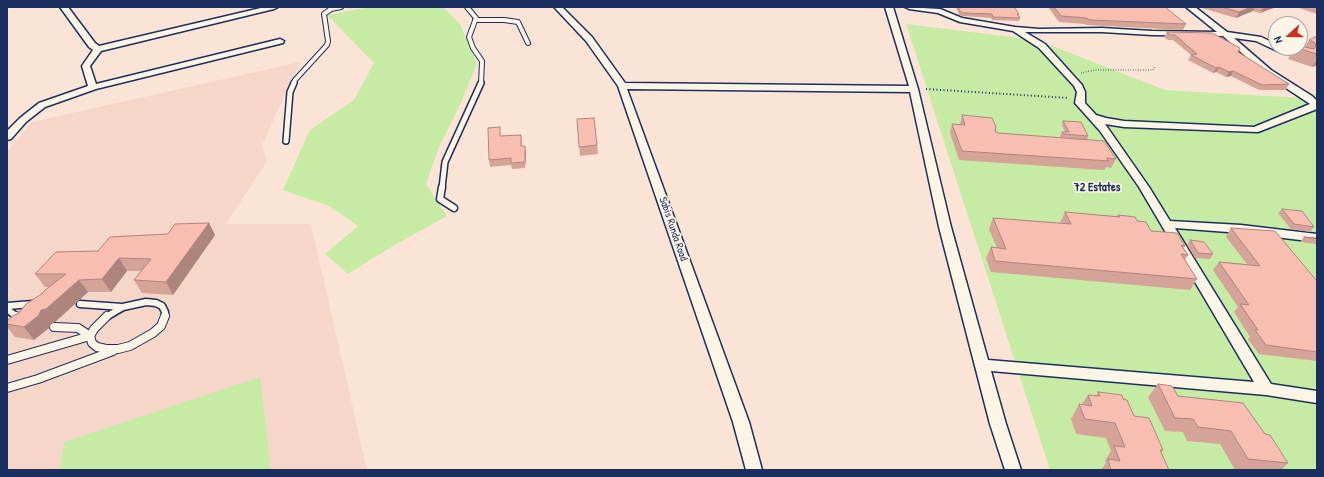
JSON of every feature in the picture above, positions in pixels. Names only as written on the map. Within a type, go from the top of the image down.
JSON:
[{"type":"street","points":[[64,7],[92,44],[98,49]]},
{"type":"street","points":[[93,87],[86,66],[98,49],[274,7]]},
{"type":"street","name":"Sabis Runda Road","points":[[558,7],[589,39],[622,86],[741,422],[754,470]]},
{"type":"street","points":[[889,7],[914,89],[945,227],[998,424],[1014,470]]},
{"type":"street","points":[[909,7],[940,11],[960,20],[1015,29],[1039,31],[1102,30],[1152,33],[1225,34],[1258,39],[1268,44]]},
{"type":"street","points":[[1190,7],[1225,34],[1268,72],[1314,101]]},
{"type":"street","points":[[1015,29],[1042,46],[1057,64],[1072,78],[1081,92],[1080,103],[1104,129],[1112,147],[1144,187],[1266,389]]},
{"type":"street","points":[[7,137],[23,120],[42,105],[93,87],[280,42]]},
{"type":"street","points":[[622,86],[914,89]]},
{"type":"street","points":[[1091,116],[1104,121],[1124,124],[1254,130],[1314,101]]},
{"type":"street","points":[[1104,129],[1124,124]]},
{"type":"street","points":[[1166,224],[1241,229],[1317,238]]},
{"type":"street","points":[[983,365],[1266,389],[1317,397]]},
{"type":"lane","points":[[286,142],[290,92],[295,80],[327,45],[328,41],[324,14],[331,9],[341,7]]},
{"type":"lane","points":[[454,208],[440,199],[440,190],[445,162],[481,86],[482,60],[473,48],[469,38],[476,18],[467,7]]},
{"type":"lane","points":[[475,20],[504,20],[518,22],[528,43]]},
{"type":"lane","points":[[7,308],[43,302]]},
{"type":"lane","points":[[7,360],[90,336],[101,320],[123,307],[135,304],[156,303],[162,306],[165,312],[165,318],[161,326],[153,334],[142,340],[38,380],[7,388]]},
{"type":"lane","points":[[80,304],[123,307]]},
{"type":"lane","points":[[7,308],[24,323]]},
{"type":"lane","points":[[54,327],[78,328],[90,336],[92,343],[97,347],[118,349]]},
{"type":"path","points":[[1072,78],[1088,70],[1153,70],[1155,66]]},
{"type":"path","points":[[914,89],[1058,97],[1080,100]]},
{"type":"shaded area","points":[[300,62],[262,145],[267,161],[226,224],[311,224],[367,470],[7,470],[7,297],[11,294],[7,294],[7,152],[32,122]]},
{"type":"green space","points":[[370,7],[443,7],[460,24],[477,64],[460,105],[438,149],[426,184],[447,216],[393,246],[348,274],[325,254],[358,226],[329,206],[283,190],[310,130],[354,100],[374,63],[327,15]]},
{"type":"green space","points":[[906,24],[1037,40],[1165,90],[1302,98],[1317,93],[1317,470],[1050,470]]},
{"type":"green space","points":[[260,377],[271,470],[60,470],[64,442]]},
{"type":"building","points":[[958,7],[1014,7],[1020,18],[993,17],[992,14],[963,13]]},
{"type":"building","points":[[1054,7],[1165,7],[1186,24],[1089,20],[1087,18],[1061,16]]},
{"type":"building","points":[[1222,7],[1251,7],[1239,12]]},
{"type":"building","points":[[1167,32],[1212,33],[1240,48],[1238,52],[1289,84],[1262,85],[1233,71],[1229,72],[1219,67],[1216,68],[1191,55],[1197,54],[1175,35],[1170,35]]},
{"type":"building","points":[[1315,37],[1317,38],[1317,54],[1308,51],[1308,48],[1314,49],[1316,46],[1315,43],[1309,40]]},
{"type":"building","points":[[962,115],[992,118],[996,127],[995,131],[998,133],[1104,141],[1116,159],[1106,158],[1109,161],[962,151],[952,124],[965,125]]},
{"type":"building","points":[[594,118],[597,145],[579,147],[577,119]]},
{"type":"building","points":[[1063,121],[1081,122],[1088,136],[1064,134],[1062,132],[1069,132]]},
{"type":"building","points":[[500,127],[500,136],[521,135],[521,146],[525,146],[525,162],[511,163],[511,158],[489,160],[488,128]]},
{"type":"building","points":[[1282,209],[1302,211],[1314,227],[1294,224]]},
{"type":"building","points":[[1065,212],[1135,217],[1137,221],[1146,222],[1151,231],[1177,233],[1185,246],[1181,245],[1188,255],[1181,254],[1197,279],[995,261],[991,247],[1006,249],[993,218],[1071,224]]},
{"type":"building","points":[[209,223],[166,282],[134,280],[151,259],[119,258],[102,279],[79,280],[46,309],[41,310],[39,315],[24,327],[7,324],[7,321],[14,315],[18,314],[26,304],[43,293],[66,274],[35,274],[56,252],[98,251],[110,237],[168,234],[175,224]]},
{"type":"building","points":[[1231,228],[1275,231],[1317,281],[1317,352],[1266,345],[1255,330],[1258,330],[1240,304],[1249,305],[1219,262],[1260,266]]},
{"type":"building","points":[[1190,240],[1204,242],[1213,254],[1198,253]]},
{"type":"building","points":[[1158,384],[1172,386],[1178,396],[1243,403],[1265,434],[1270,435],[1288,463],[1248,459],[1231,431],[1198,427],[1193,419],[1175,418]]},
{"type":"building","points":[[1098,392],[1122,395],[1123,399],[1127,400],[1134,416],[1149,418],[1163,450],[1160,450],[1169,470],[1111,470],[1108,459],[1120,461],[1114,446],[1125,447],[1115,423],[1085,419],[1079,404],[1092,406],[1088,395],[1100,396]]},
{"type":"district","name":"72 Estates","points":[[1097,188]]}]
